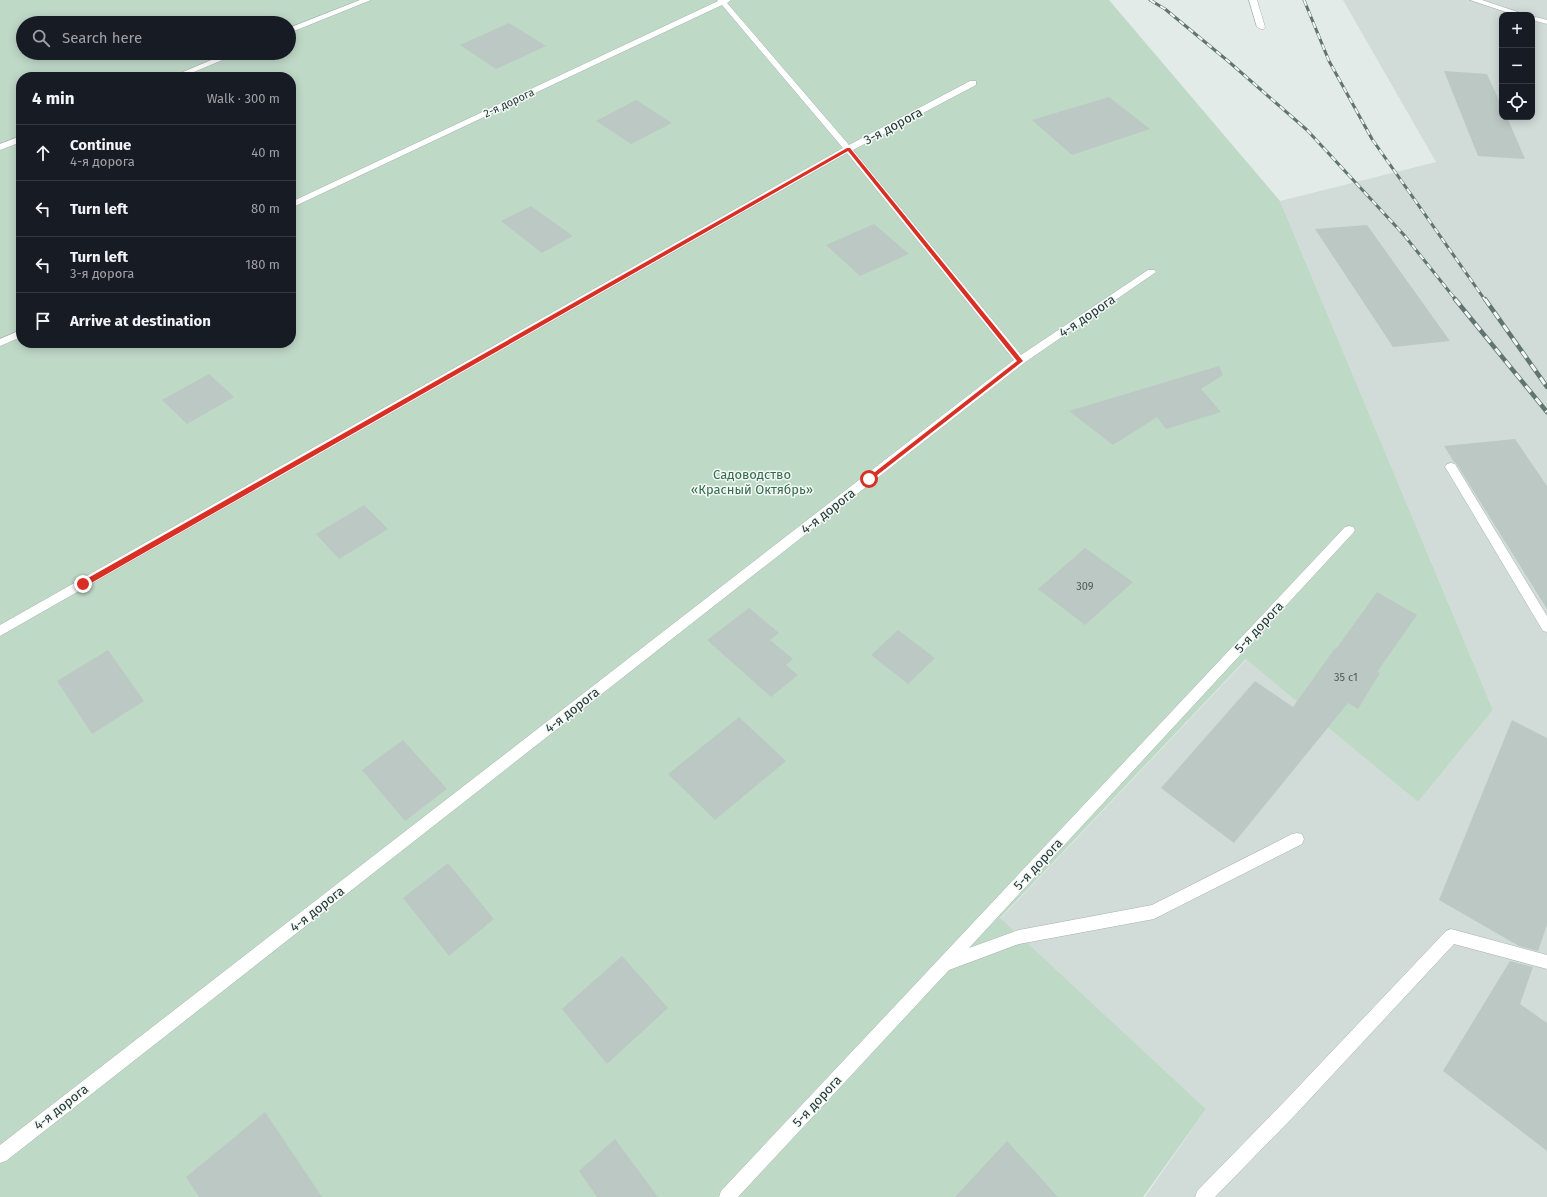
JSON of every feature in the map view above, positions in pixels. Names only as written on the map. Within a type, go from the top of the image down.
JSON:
[{"type":"lane","points":[[296,28],[367,0]]},
{"type":"lane","points":[[1253,0],[1261,26]]},
{"type":"lane","points":[[1474,0],[1513,12]]},
{"type":"lane","points":[[724,1],[848,149],[1020,361]]},
{"type":"lane","name":"2-я дорога","points":[[296,204],[724,1]]},
{"type":"lane","points":[[1535,19],[1547,22]]},
{"type":"lane","points":[[188,72],[218,60]]},
{"type":"lane","name":"3-я дорога","points":[[0,631],[848,149],[973,84]]},
{"type":"lane","points":[[0,147],[16,141]]},
{"type":"lane","name":"4-я дорога","points":[[0,1155],[1020,361],[1150,272]]},
{"type":"lane","points":[[0,343],[16,335]]},
{"type":"lane","points":[[1451,467],[1547,627]]},
{"type":"lane","name":"5-я дорога","points":[[727,1197],[1349,530]]},
{"type":"lane","points":[[945,963],[1019,937],[1154,912],[1297,839]]},
{"type":"lane","points":[[1203,1197],[1290,1108],[1451,936],[1547,962]]},
{"type":"shaded area","points":[[1343,0],[1547,0],[1547,1197],[1145,1197],[1206,1109],[1000,919],[1247,659],[1418,802],[1493,710],[1280,201],[1436,162]]},
{"type":"green space","name":"Садоводство «Красный Октябрь»","points":[[0,0],[1109,0],[1280,201],[1493,710],[1418,802],[1246,659],[1000,918],[1206,1109],[1143,1197],[0,1197]]},
{"type":"building","points":[[509,23],[546,46],[496,69],[460,45]]},
{"type":"building","points":[[1444,71],[1487,74],[1499,100],[1499,120],[1508,120],[1525,159],[1478,156]]},
{"type":"building","points":[[1109,97],[1150,129],[1072,155],[1032,120]]},
{"type":"building","points":[[636,100],[672,123],[631,144],[596,121]]},
{"type":"building","points":[[531,206],[573,236],[542,253],[501,221]]},
{"type":"building","points":[[874,224],[909,254],[860,276],[826,245]]},
{"type":"building","points":[[1367,225],[1450,341],[1393,347],[1315,229]]},
{"type":"building","points":[[1219,366],[1223,375],[1201,389],[1221,412],[1166,429],[1157,417],[1113,445],[1069,411]]},
{"type":"building","points":[[209,374],[234,397],[187,424],[162,400]]},
{"type":"building","points":[[1515,439],[1547,486],[1547,609],[1444,446]]},
{"type":"building","points":[[364,505],[388,529],[339,559],[316,534]]},
{"type":"building","points":[[1085,548],[1133,582],[1085,625],[1038,589]]},
{"type":"building","points":[[1377,592],[1417,615],[1377,672],[1380,673],[1358,709],[1348,703],[1234,843],[1161,788],[1255,681],[1293,707]]},
{"type":"building","points":[[749,608],[779,633],[770,640],[793,659],[786,665],[798,675],[771,697],[707,640]]},
{"type":"building","points":[[898,630],[935,658],[908,684],[871,655]]},
{"type":"building","points":[[108,650],[144,701],[92,734],[57,681]]},
{"type":"building","points":[[739,717],[786,761],[715,820],[668,774]]},
{"type":"building","points":[[1512,720],[1547,738],[1547,925],[1538,951],[1519,946],[1439,900]]},
{"type":"building","points":[[403,740],[447,789],[405,821],[362,770]]},
{"type":"building","points":[[448,863],[494,919],[449,956],[403,898]]},
{"type":"building","points":[[622,956],[668,1008],[607,1064],[562,1009]]},
{"type":"building","points":[[1510,961],[1533,967],[1520,1004],[1547,1023],[1547,1151],[1443,1071]]},
{"type":"building","points":[[265,1112],[322,1197],[199,1197],[186,1177]]},
{"type":"building","points":[[615,1139],[658,1197],[597,1197],[579,1171]]},
{"type":"building","points":[[1007,1141],[1058,1197],[955,1197]]},
{"type":"railway","points":[[1150,0],[1165,9],[1228,61],[1307,130],[1404,235],[1456,300]]},
{"type":"railway","points":[[1304,0],[1329,61],[1372,139],[1485,300]]},
{"type":"railway","points":[[1455,299],[1547,412]]},
{"type":"railway","points":[[1485,299],[1547,387]]},
{"type":"route","points":[[83,584],[848,149],[1020,361],[869,479]]}]
